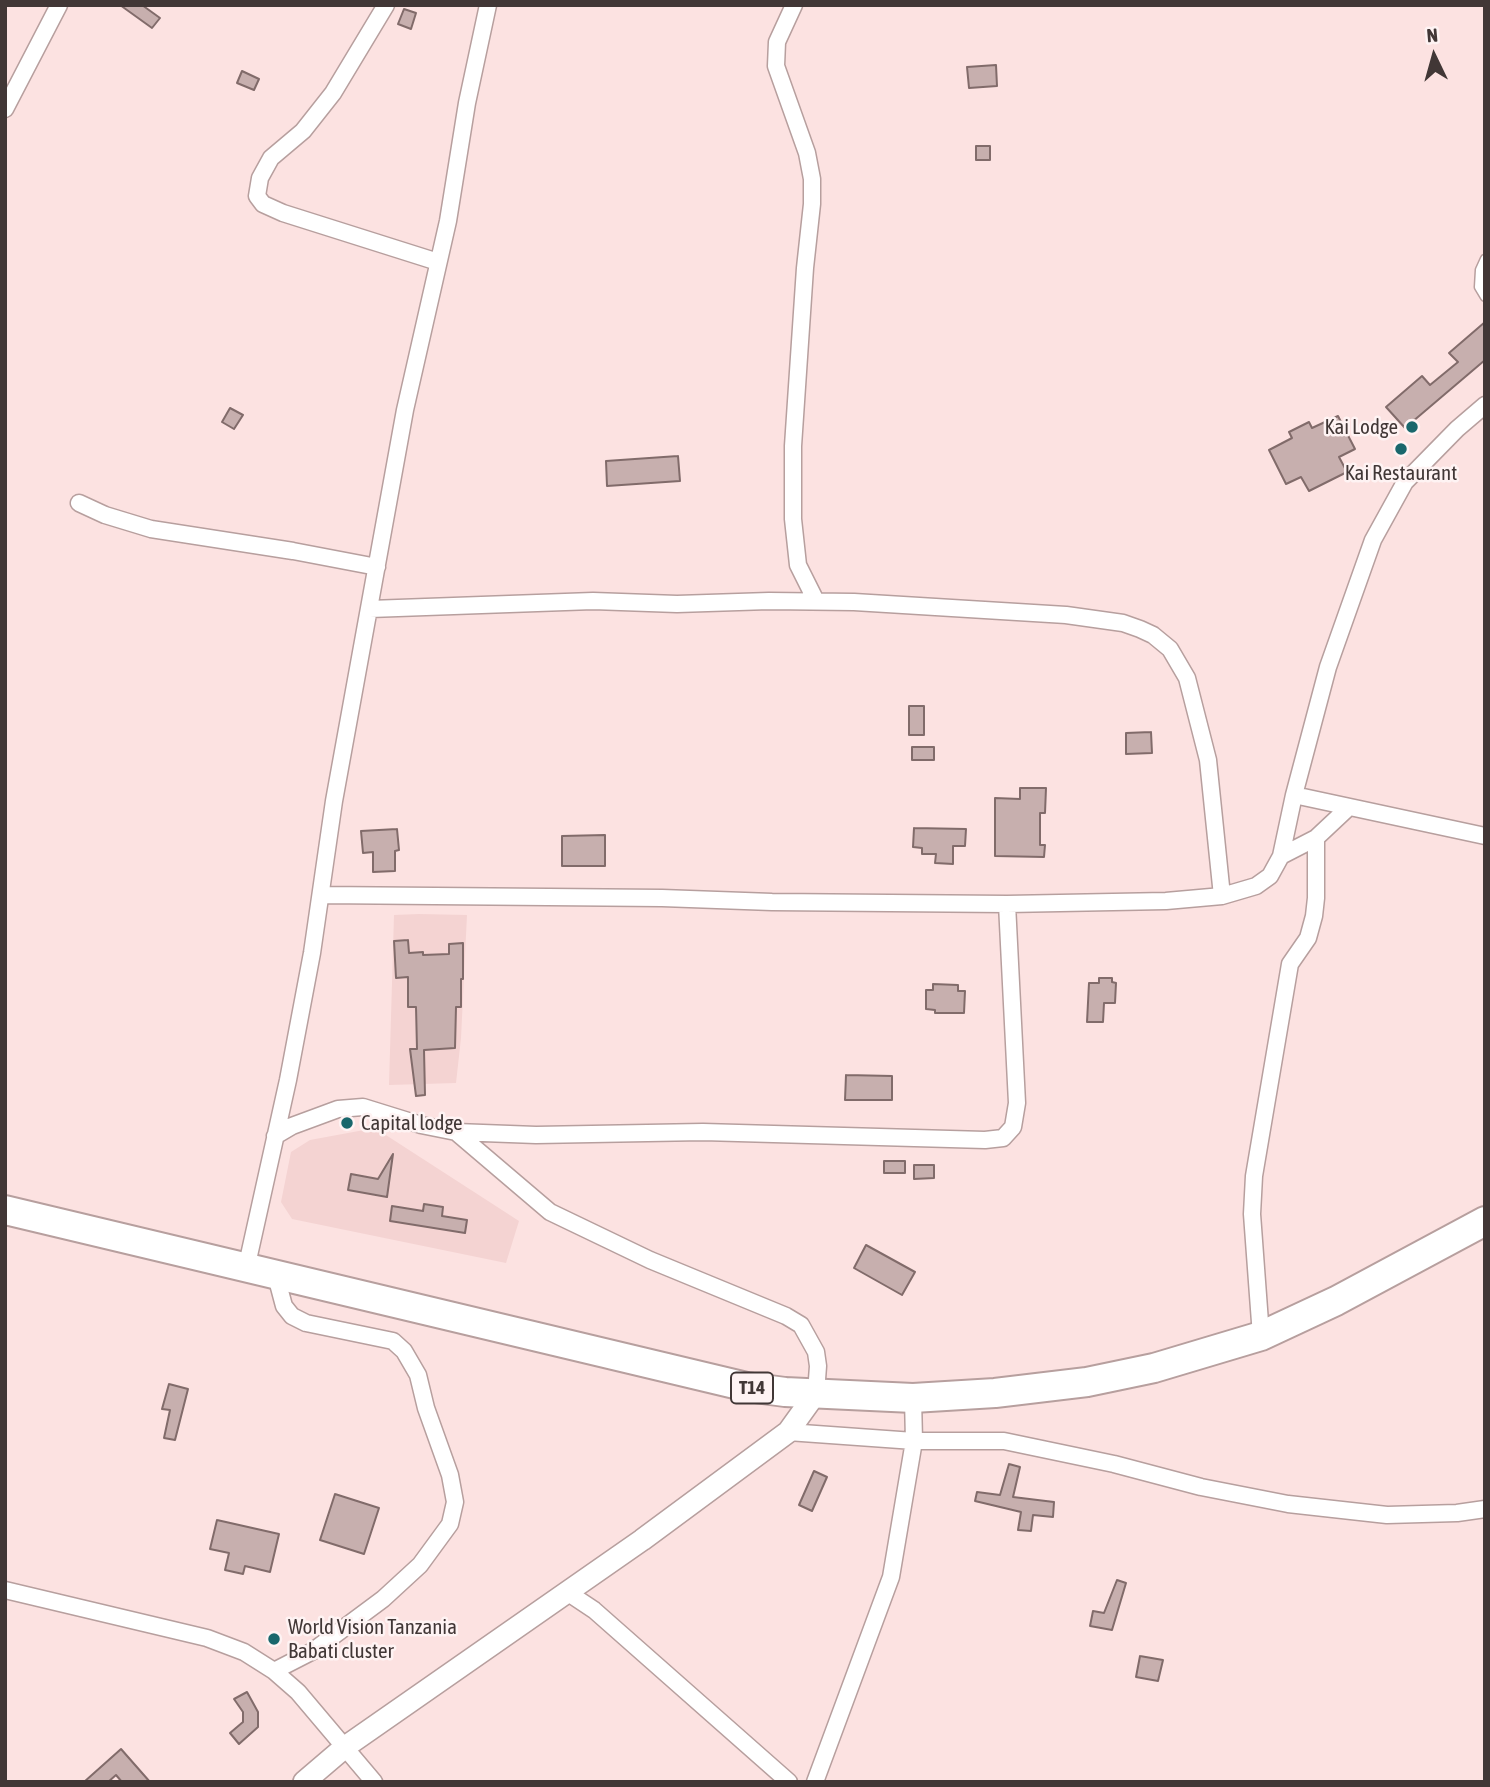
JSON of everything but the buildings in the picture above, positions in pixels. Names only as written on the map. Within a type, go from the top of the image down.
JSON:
[{"type":"highway","name":"T14","points":[[5,1210],[747,1387],[912,1398],[995,1393],[1087,1382],[1154,1367],[1261,1336],[1336,1301],[1485,1221]]},
{"type":"street","points":[[5,110],[59,5]]},
{"type":"street","points":[[386,5],[333,93],[303,131],[271,158],[260,178],[257,195],[264,204],[283,213],[438,262]]},
{"type":"street","points":[[246,1269],[288,1080],[321,895],[334,801],[405,410],[448,221],[488,5]]},
{"type":"street","points":[[794,5],[777,42],[776,66],[807,153],[812,178],[793,446],[793,519],[798,565],[816,601]]},
{"type":"street","points":[[321,895],[1007,904],[1166,901],[1222,896],[1256,886],[1270,876],[1281,856],[1294,795],[1328,667],[1373,540],[1405,482],[1457,429],[1485,405]]},
{"type":"street","points":[[79,503],[105,515],[151,529],[377,567]]},
{"type":"street","points":[[370,609],[581,601],[677,604],[816,601],[943,606],[1066,615],[1123,623],[1162,641],[1170,649],[1187,678],[1208,760],[1222,896]]},
{"type":"street","points":[[1294,795],[1485,836]]},
{"type":"street","points":[[1281,856],[1316,838],[1348,808]]},
{"type":"street","points":[[1261,1336],[1252,1214],[1254,1176],[1290,964],[1308,938],[1314,916],[1317,898],[1316,838]]},
{"type":"street","points":[[275,1136],[292,1126],[348,1107],[363,1107],[421,1125],[456,1132],[537,1135],[704,1132],[985,1140],[1003,1138],[1013,1127],[1017,1103],[1007,904]]},
{"type":"street","points":[[304,1782],[345,1747],[642,1540],[788,1432],[816,1393],[816,1352],[801,1325],[786,1316],[662,1266],[550,1212],[456,1132]]},
{"type":"street","points":[[274,1671],[313,1651],[383,1599],[420,1565],[450,1524],[455,1503],[450,1475],[426,1408],[418,1375],[404,1351],[393,1341],[306,1323],[292,1316],[279,1294],[276,1276]]},
{"type":"street","points":[[815,1782],[891,1577],[914,1441],[912,1398]]},
{"type":"street","points":[[788,1432],[914,1441],[1004,1441],[1114,1464],[1201,1487],[1288,1504],[1387,1515],[1457,1513],[1485,1508]]},
{"type":"street","points":[[5,1590],[207,1638],[244,1651],[274,1671],[298,1692],[374,1782]]},
{"type":"street","points":[[567,1592],[594,1610],[789,1782]]},
{"type":"lane","points":[[1485,259],[1480,270],[1479,287],[1485,297]]},
{"type":"shaded area","points":[[394,915],[467,915],[456,1083],[389,1085]]},
{"type":"shaded area","points":[[375,1128],[519,1221],[506,1263],[292,1219],[281,1202],[291,1152],[310,1140]]},
{"type":"place","name":"Kai Lodge","points":[[1412,427]]},
{"type":"place","name":"Kai Restaurant","points":[[1401,449]]},
{"type":"place","name":"Capital lodge","points":[[347,1123]]},
{"type":"place","name":"World Vision Tanzania Babati cluster","points":[[274,1639]]}]
